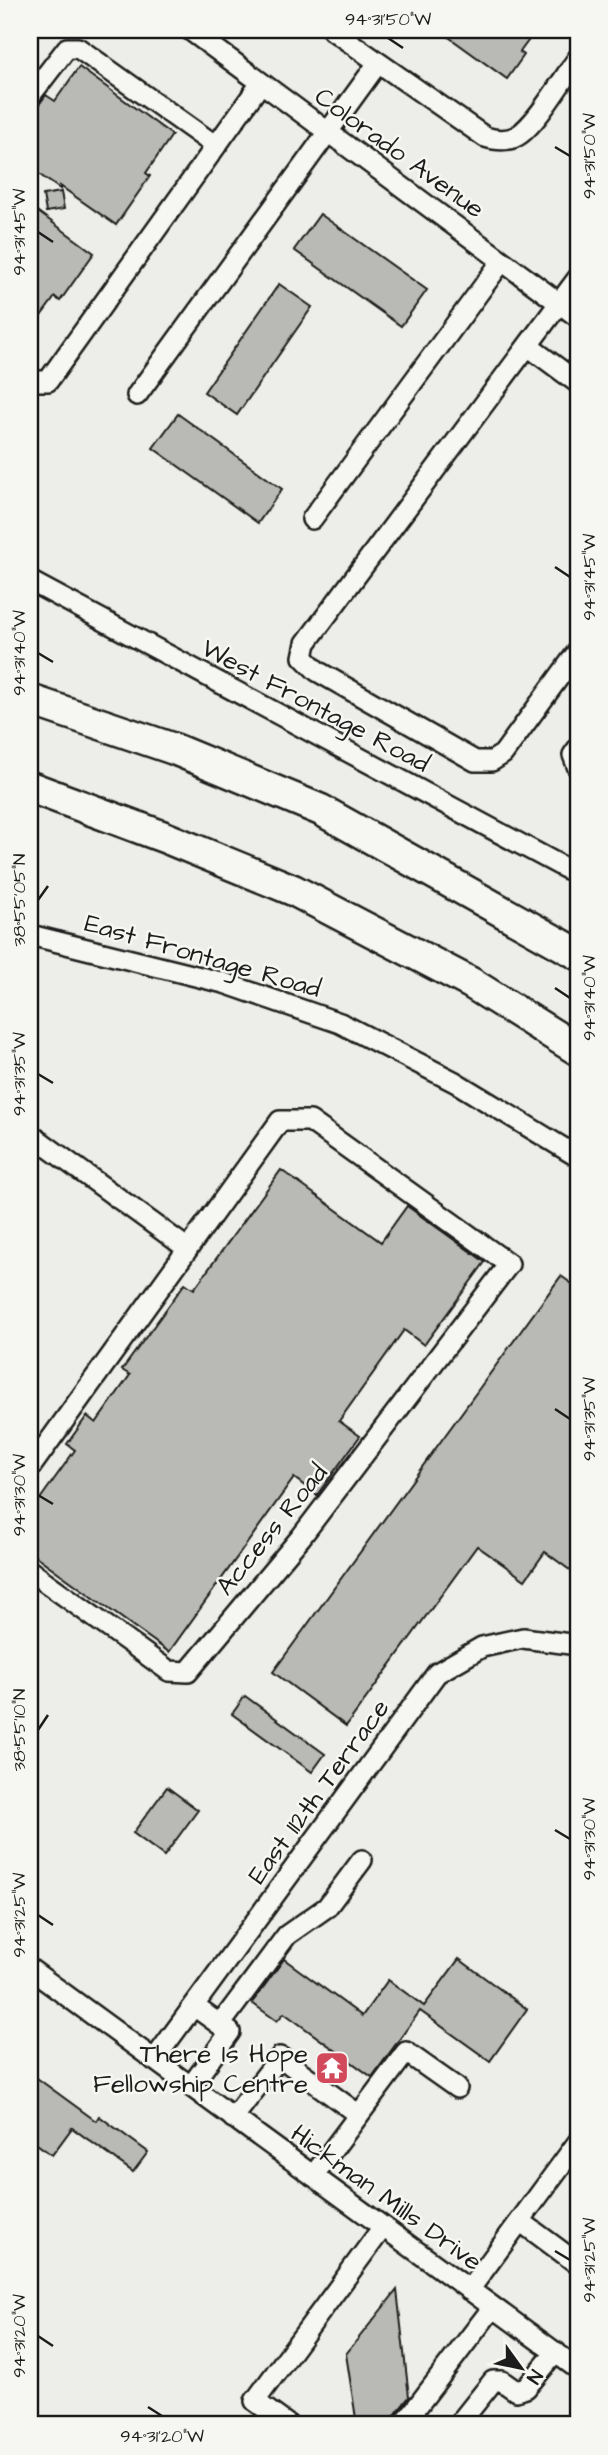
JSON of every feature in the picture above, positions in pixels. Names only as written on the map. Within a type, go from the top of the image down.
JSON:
[{"type":"highway","points":[[30,700],[174,749],[321,810],[578,954]]},
{"type":"highway","points":[[30,788],[164,837],[293,890],[471,983],[578,1050]]},
{"type":"street","name":"Colorado Avenue","points":[[190,30],[578,317]]},
{"type":"street","points":[[332,30],[485,137],[499,141],[516,137],[530,125],[578,58]]},
{"type":"street","points":[[30,96],[67,48],[78,48],[216,146]]},
{"type":"street","points":[[137,395],[378,63]]},
{"type":"street","points":[[30,378],[33,381],[48,381],[261,83]]},
{"type":"street","points":[[312,519],[502,261]]},
{"type":"street","points":[[578,278],[306,643],[303,657],[317,671],[475,761],[492,761],[503,754],[578,651]]},
{"type":"street","points":[[528,346],[578,383]]},
{"type":"street","name":"West Frontage Road","points":[[30,581],[578,875]]},
{"type":"street","points":[[578,748],[573,755],[578,768]]},
{"type":"street","name":"East Frontage Road","points":[[30,935],[224,983],[340,1023],[455,1082],[578,1157]]},
{"type":"street","name":"Access Road","points":[[30,1571],[169,1671],[188,1672],[301,1537],[509,1264],[310,1121],[280,1121],[188,1249]]},
{"type":"street","points":[[30,1134],[188,1249],[30,1468]]},
{"type":"street","name":"East 112th Terrace","points":[[154,2060],[437,1674],[482,1647],[523,1638],[578,1644]]},
{"type":"street","points":[[220,2025],[288,1935],[327,1907],[362,1860]]},
{"type":"street","name":"Hickman Mills Drive","points":[[30,1969],[578,2369]]},
{"type":"street","points":[[191,2086],[230,2032],[194,2006]]},
{"type":"street","points":[[313,2176],[406,2052],[457,2088]]},
{"type":"street","points":[[233,2118],[280,2057],[359,2115]]},
{"type":"street","points":[[469,2290],[578,2142]]},
{"type":"street","points":[[520,2221],[578,2264]]},
{"type":"street","points":[[288,2425],[255,2401],[383,2227]]},
{"type":"street","points":[[403,2425],[493,2307]]},
{"type":"street","points":[[458,2425],[493,2381],[502,2381],[516,2391],[526,2388],[555,2352]]},
{"type":"building","points":[[439,30],[536,30],[520,52],[524,55],[507,79]]},
{"type":"building","points":[[79,67],[172,135],[146,173],[150,176],[116,225],[30,168],[30,117],[46,95],[55,101]]},
{"type":"building","points":[[61,192],[64,209],[46,212],[43,195]]},
{"type":"building","points":[[30,206],[94,253],[60,301],[55,297],[30,331]]},
{"type":"building","points":[[320,214],[427,290],[401,326],[294,250]]},
{"type":"building","points":[[279,284],[312,307],[237,415],[204,392]]},
{"type":"building","points":[[178,414],[282,489],[258,523],[153,448]]},
{"type":"building","points":[[281,1170],[381,1242],[407,1206],[485,1262],[424,1345],[404,1330],[339,1421],[360,1436],[317,1495],[294,1478],[169,1652],[30,1552],[30,1513],[75,1450],[67,1444],[87,1416],[96,1423],[130,1375],[122,1370],[185,1283],[194,1289]]},
{"type":"building","points":[[561,1276],[578,1288],[578,1576],[545,1552],[525,1580],[477,1546],[346,1726],[273,1672]]},
{"type":"building","points":[[245,1696],[325,1754],[312,1772],[232,1714]]},
{"type":"building","points":[[167,1787],[198,1810],[164,1856],[133,1833]]},
{"type":"building","points":[[284,1959],[362,2016],[388,1980],[424,2006],[459,1959],[527,2009],[490,2061],[420,2011],[372,2077],[284,2013],[277,2021],[252,2003]]},
{"type":"building","points":[[30,2073],[96,2121],[99,2116],[148,2152],[133,2172],[72,2128],[52,2155],[30,2139]]},
{"type":"building","points":[[397,2290],[409,2397],[387,2425],[357,2425],[346,2354]]},
{"type":"place","name":"There Is Hope Fellowship Centre","points":[[332,2068]]}]
